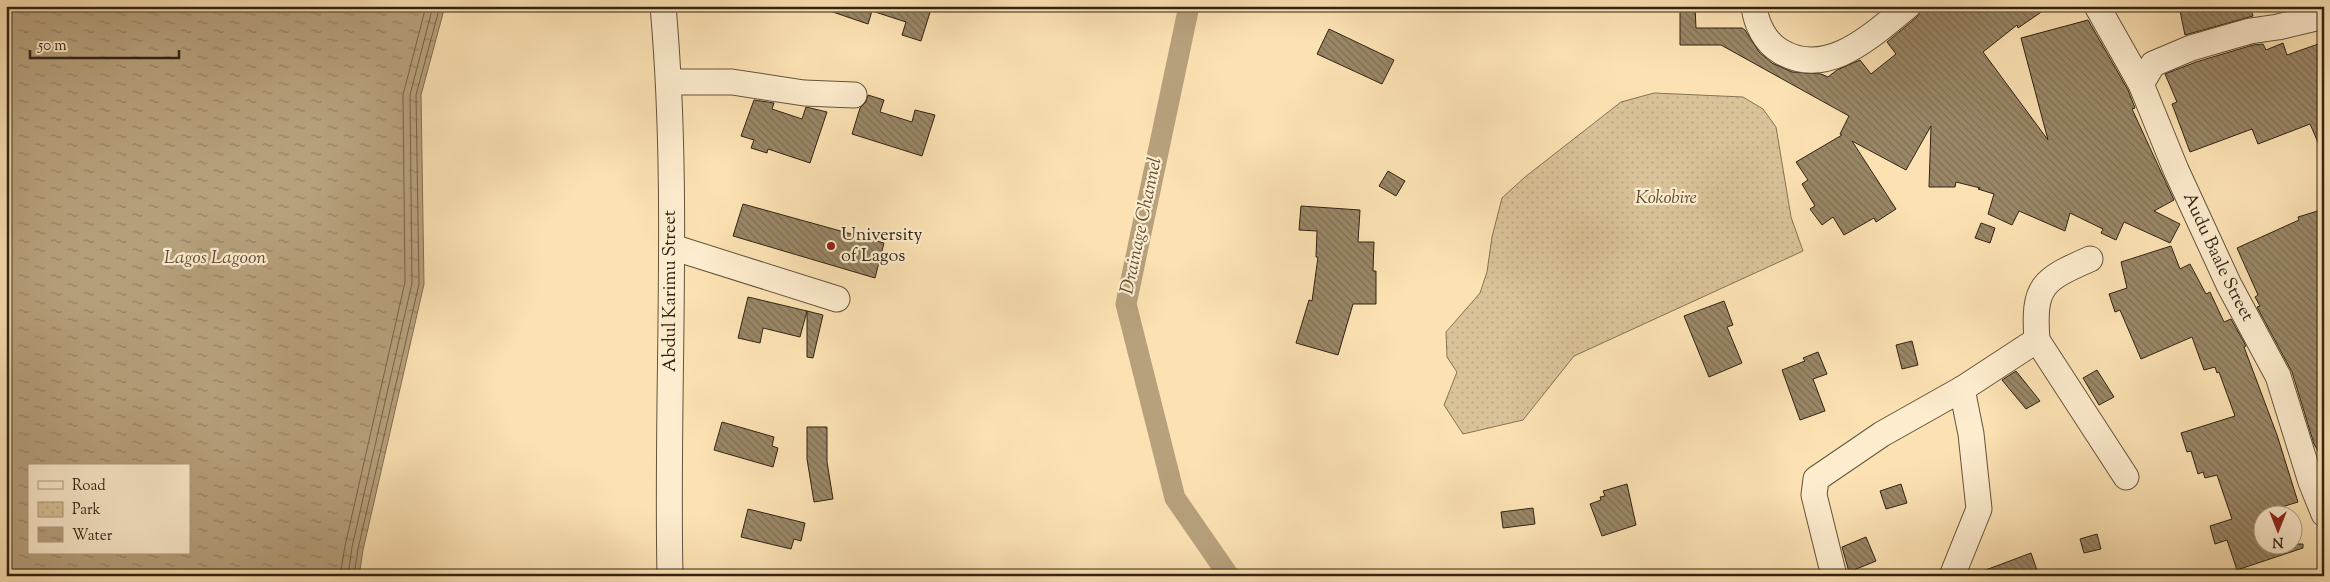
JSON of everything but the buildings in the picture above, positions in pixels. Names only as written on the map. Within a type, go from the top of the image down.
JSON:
[{"type":"street","name":"Abdul Karimu Street","points":[[663,6],[670,82],[672,247],[670,576]]},
{"type":"street","points":[[1754,6],[1756,19],[1772,46],[1788,56],[1815,61],[1836,57],[1853,48],[1908,6]]},
{"type":"street","name":"Audu Baale Street","points":[[2097,6],[2141,84],[2204,232],[2229,285],[2278,376],[2311,482],[2324,514]]},
{"type":"street","points":[[2141,84],[2153,64],[2191,48],[2250,31],[2278,27],[2324,16]]},
{"type":"street","points":[[670,82],[732,82],[804,93],[854,95]]},
{"type":"street","points":[[672,247],[837,299]]},
{"type":"street","points":[[2090,259],[2052,276],[2041,288],[2035,312],[2037,340],[2126,478]]},
{"type":"street","points":[[1834,576],[1814,495],[1816,479],[1882,434],[1962,389],[2037,340]]},
{"type":"street","points":[[1952,576],[1979,510],[1971,434],[1962,389]]},
{"type":"green space","name":"Kokobire","points":[[1654,93],[1743,97],[1763,109],[1776,127],[1791,217],[1803,251],[1574,356],[1523,420],[1463,434],[1444,405],[1457,372],[1447,357],[1446,332],[1480,293],[1487,272],[1492,237],[1502,198],[1525,177],[1621,102]]},
{"type":"water","name":"Lagos Lagoon","points":[[6,6],[445,6],[421,95],[424,284],[363,550],[359,576],[6,576]]},
{"type":"waterway","name":"Drainage Channel","points":[[1189,6],[1126,304],[1175,498],[1229,576]]},
{"type":"place","name":"University of Lagos","points":[[831,246]]}]
